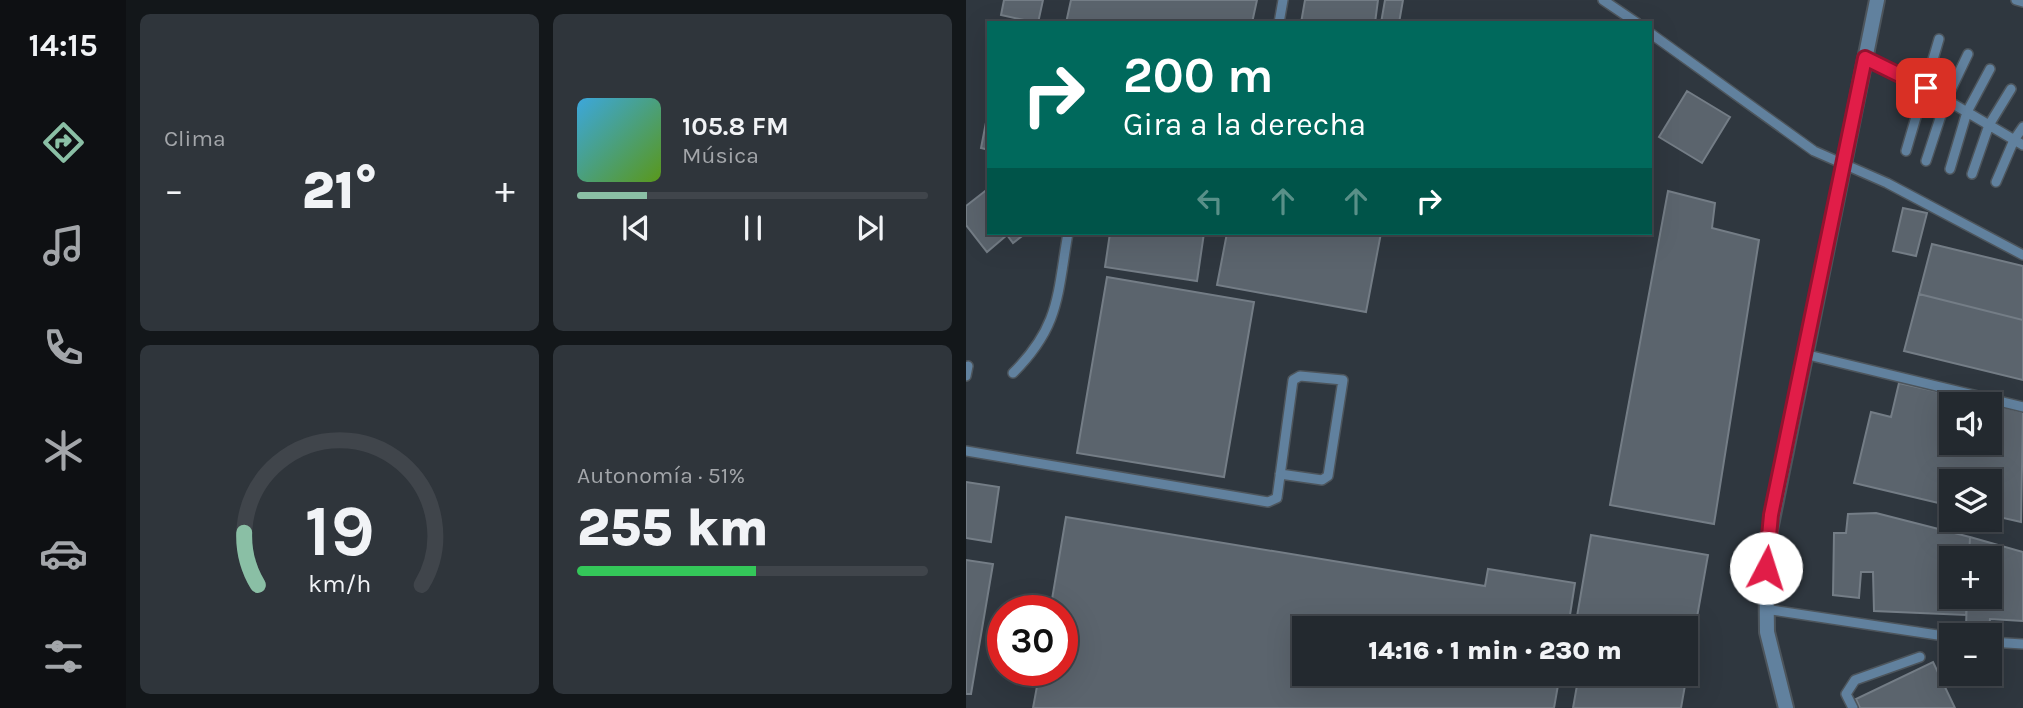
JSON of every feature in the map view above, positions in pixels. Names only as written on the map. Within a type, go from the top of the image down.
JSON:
[{"type":"street","points":[[1786,708],[1771,655],[1765,609],[1766,550],[1877,0]]},
{"type":"lane","points":[[1279,21],[1283,0]]},
{"type":"lane","points":[[1603,0],[1634,21]]},
{"type":"lane","points":[[2016,0],[2023,2]]},
{"type":"lane","points":[[1652,34],[1814,151],[1844,162],[2023,255]]},
{"type":"lane","points":[[1906,152],[1939,39]]},
{"type":"lane","points":[[1926,161],[1946,100],[1968,54]]},
{"type":"lane","points":[[1865,58],[1926,88],[2023,145]]},
{"type":"lane","points":[[1950,169],[1968,113],[1990,69]]},
{"type":"lane","points":[[1972,174],[1989,125],[2011,89]]},
{"type":"lane","points":[[1996,182],[2014,140],[2023,127]]},
{"type":"lane","points":[[1013,373],[1037,349],[1054,315],[1068,235]]},
{"type":"lane","points":[[1804,354],[2023,407]]},
{"type":"lane","points":[[966,451],[1268,502],[1277,498],[1280,474],[1293,380],[1300,376],[1343,380],[1328,476],[1322,480],[1280,474]]},
{"type":"lane","points":[[1765,609],[1939,635]]},
{"type":"lane","points":[[2002,643],[2023,644]]},
{"type":"lane","points":[[1853,708],[1846,694],[1855,680],[1920,657]]},
{"type":"building","points":[[1004,0],[1043,0],[1038,21],[1001,15]]},
{"type":"building","points":[[1071,0],[1257,0],[1252,21],[1066,21]]},
{"type":"building","points":[[1305,0],[1378,0],[1375,21],[1301,21]]},
{"type":"building","points":[[1385,0],[1403,0],[1399,21],[1381,21]]},
{"type":"building","points":[[1687,91],[1730,117],[1702,163],[1659,137]]},
{"type":"building","points":[[987,117],[987,150],[981,148]]},
{"type":"building","points":[[987,190],[987,235],[1007,235],[987,252],[966,225],[966,206]]},
{"type":"building","points":[[1668,191],[1715,203],[1712,228],[1759,240],[1714,524],[1610,505]]},
{"type":"building","points":[[1903,208],[1927,213],[1916,256],[1893,251]]},
{"type":"building","points":[[1007,235],[1023,235],[1013,243]]},
{"type":"building","points":[[1110,235],[1204,235],[1197,281],[1105,267]]},
{"type":"building","points":[[1227,235],[1381,235],[1366,312],[1217,285]]},
{"type":"building","points":[[1932,244],[2023,266],[2023,320],[1919,294]]},
{"type":"building","points":[[1107,277],[1254,302],[1224,477],[1077,453]]},
{"type":"building","points":[[1919,294],[2023,320],[2023,380],[1904,351]]},
{"type":"building","points":[[1899,383],[1940,392],[1939,455],[2002,455],[2002,407],[2023,412],[2021,522],[2002,518],[2002,469],[1939,469],[1939,503],[1854,483],[1871,412],[1891,417]]},
{"type":"building","points":[[966,482],[999,487],[991,542],[966,538]]},
{"type":"building","points":[[1876,513],[1939,529],[1939,532],[1970,537],[1970,546],[1939,546],[1939,609],[1966,609],[1966,615],[1874,611],[1873,572],[1861,572],[1859,598],[1833,595],[1834,533],[1846,533],[1848,514]]},
{"type":"building","points":[[1066,517],[1485,586],[1488,569],[1575,583],[1570,616],[1292,616],[1292,686],[1558,686],[1554,708],[1033,708],[1037,686],[1078,686],[1078,595],[1053,595]]},
{"type":"building","points":[[1591,535],[1708,555],[1697,616],[1577,616]]},
{"type":"building","points":[[1970,537],[2002,546],[1970,546]]},
{"type":"building","points":[[2002,546],[2023,552],[2023,621],[1990,619],[1990,623],[1966,623],[1967,609],[2002,609]]},
{"type":"building","points":[[966,560],[993,564],[971,694],[966,694]]},
{"type":"building","points":[[1933,662],[1939,675],[1939,686],[1944,686],[1955,708],[1860,708],[1856,699]]},
{"type":"building","points":[[1577,686],[1685,686],[1681,708],[1573,708]]},
{"type":"route","points":[[1766,568],[1771,515],[1865,58],[1926,88]]}]
